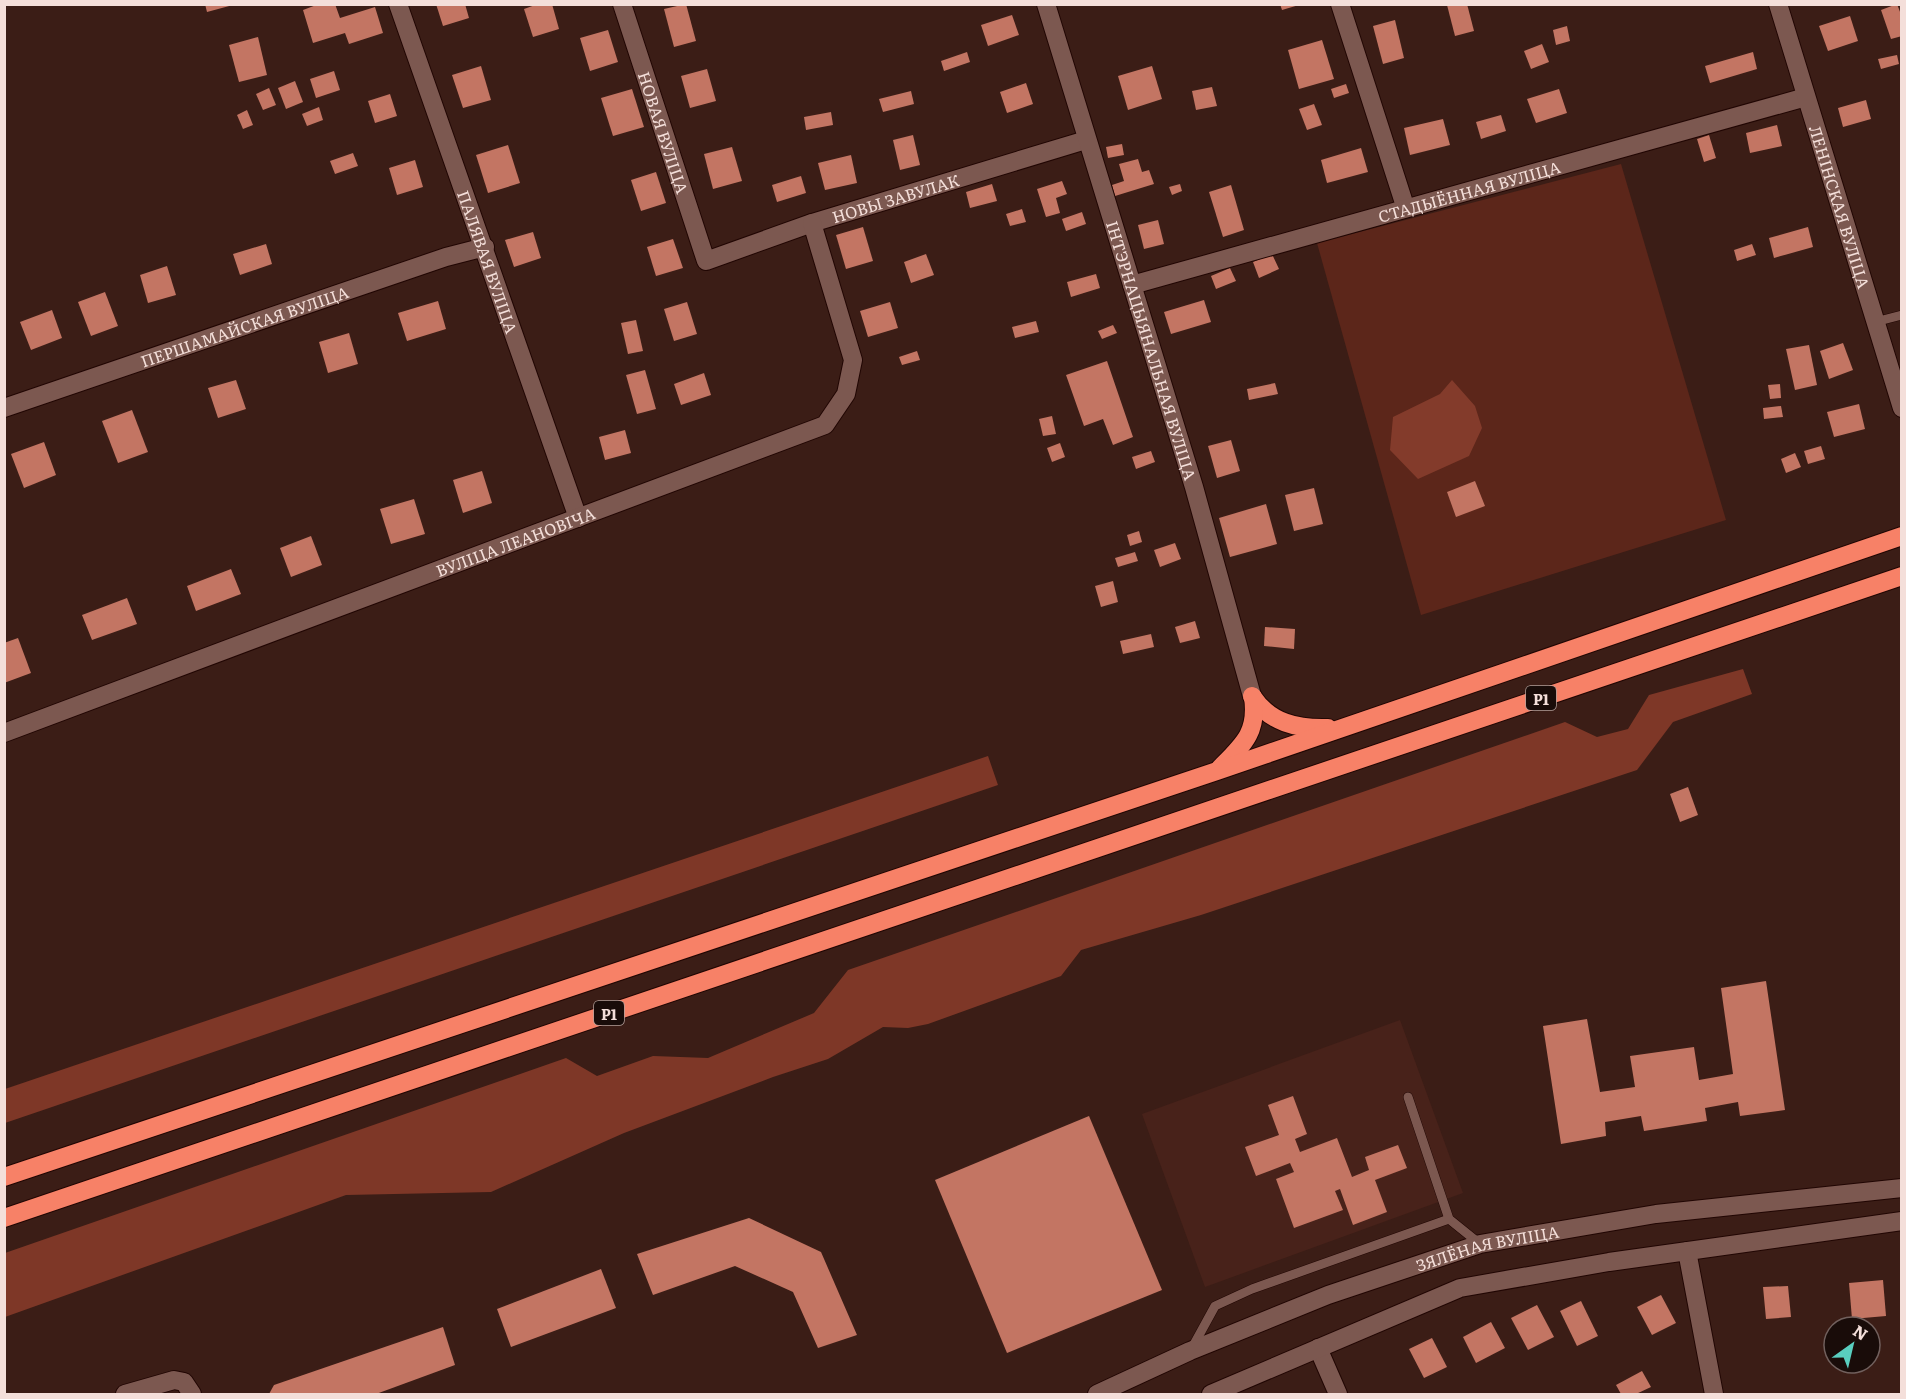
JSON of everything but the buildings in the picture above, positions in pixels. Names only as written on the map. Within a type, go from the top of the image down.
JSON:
[{"type":"highway","points":[[1883,543],[1902,522]]},
{"type":"highway","name":"Р1","points":[[4,1177],[1351,726],[1902,536]]},
{"type":"highway","name":"Р1","points":[[4,1218],[1902,576]]},
{"type":"highway","points":[[1869,588],[1902,590]]},
{"type":"highway","points":[[1252,696],[1271,718],[1280,722],[1326,729],[1351,726]]},
{"type":"highway","points":[[1216,771],[1235,753],[1252,730],[1256,718],[1252,696]]},
{"type":"street","name":"ПАЛЯВАЯ ВУЛІЦА","points":[[398,4],[578,518]]},
{"type":"street","name":"НОВАЯ ВУЛІЦА","points":[[622,4],[706,261]]},
{"type":"street","name":"ІНТЭРНАЦЫЯНАЛЬНАЯ ВУЛІЦА","points":[[1046,4],[1194,487],[1252,696]]},
{"type":"street","points":[[1340,4],[1406,206]]},
{"type":"street","name":"ЛЕНІНСКАЯ ВУЛІЦА","points":[[1778,4],[1902,408]]},
{"type":"street","name":"СТАДЫЁННАЯ ВУЛІЦА","points":[[1132,285],[1406,206],[1806,97]]},
{"type":"street","name":"НОВЫ ЗАВУЛАК","points":[[706,261],[812,223],[1086,140]]},
{"type":"street","name":"ВУЛІЦА ЛЕАНОВІЧА","points":[[4,733],[825,425],[846,394],[854,360],[812,223]]},
{"type":"street","name":"ПЕРШАМАЙСКАЯ ВУЛІЦА","points":[[4,408],[446,257],[485,247]]},
{"type":"street","name":"ЗЯЛЁНАЯ ВУЛІЦА","points":[[1097,1395],[1190,1351],[1328,1295],[1480,1244],[1656,1214],[1902,1188]]},
{"type":"street","name":"ЗЯЛЁНАЯ ВУЛІЦА","points":[[1211,1395],[1460,1288],[1687,1251],[1902,1221]]},
{"type":"street","points":[[1687,1251],[1714,1395]]},
{"type":"street","points":[[1318,1348],[1338,1395]]},
{"type":"street","points":[[125,1395],[174,1380],[184,1382],[192,1395]]},
{"type":"lane","points":[[1875,322],[1902,315]]},
{"type":"lane","points":[[1408,1097],[1449,1219],[1480,1244]]},
{"type":"lane","points":[[1190,1351],[1215,1306],[1252,1289],[1449,1219]]},
{"type":"shaded area","points":[[1621,164],[1726,520],[1421,615],[1317,243]]},
{"type":"shaded area","points":[[1452,380],[1475,406],[1482,428],[1469,456],[1418,479],[1390,450],[1393,417],[1440,394]]},
{"type":"shaded area","points":[[1743,669],[1752,694],[1673,722],[1637,770],[1201,915],[1081,950],[1061,976],[928,1024],[908,1028],[883,1027],[828,1059],[773,1077],[624,1133],[491,1192],[346,1195],[5,1317],[5,1253],[566,1058],[597,1076],[653,1056],[708,1058],[814,1013],[848,970],[1565,722],[1597,737],[1628,729],[1649,695]]},
{"type":"shaded area","points":[[988,756],[998,785],[5,1123],[5,1089]]},
{"type":"shaded area","points":[[1400,1020],[1463,1193],[1205,1287],[1142,1114]]}]
